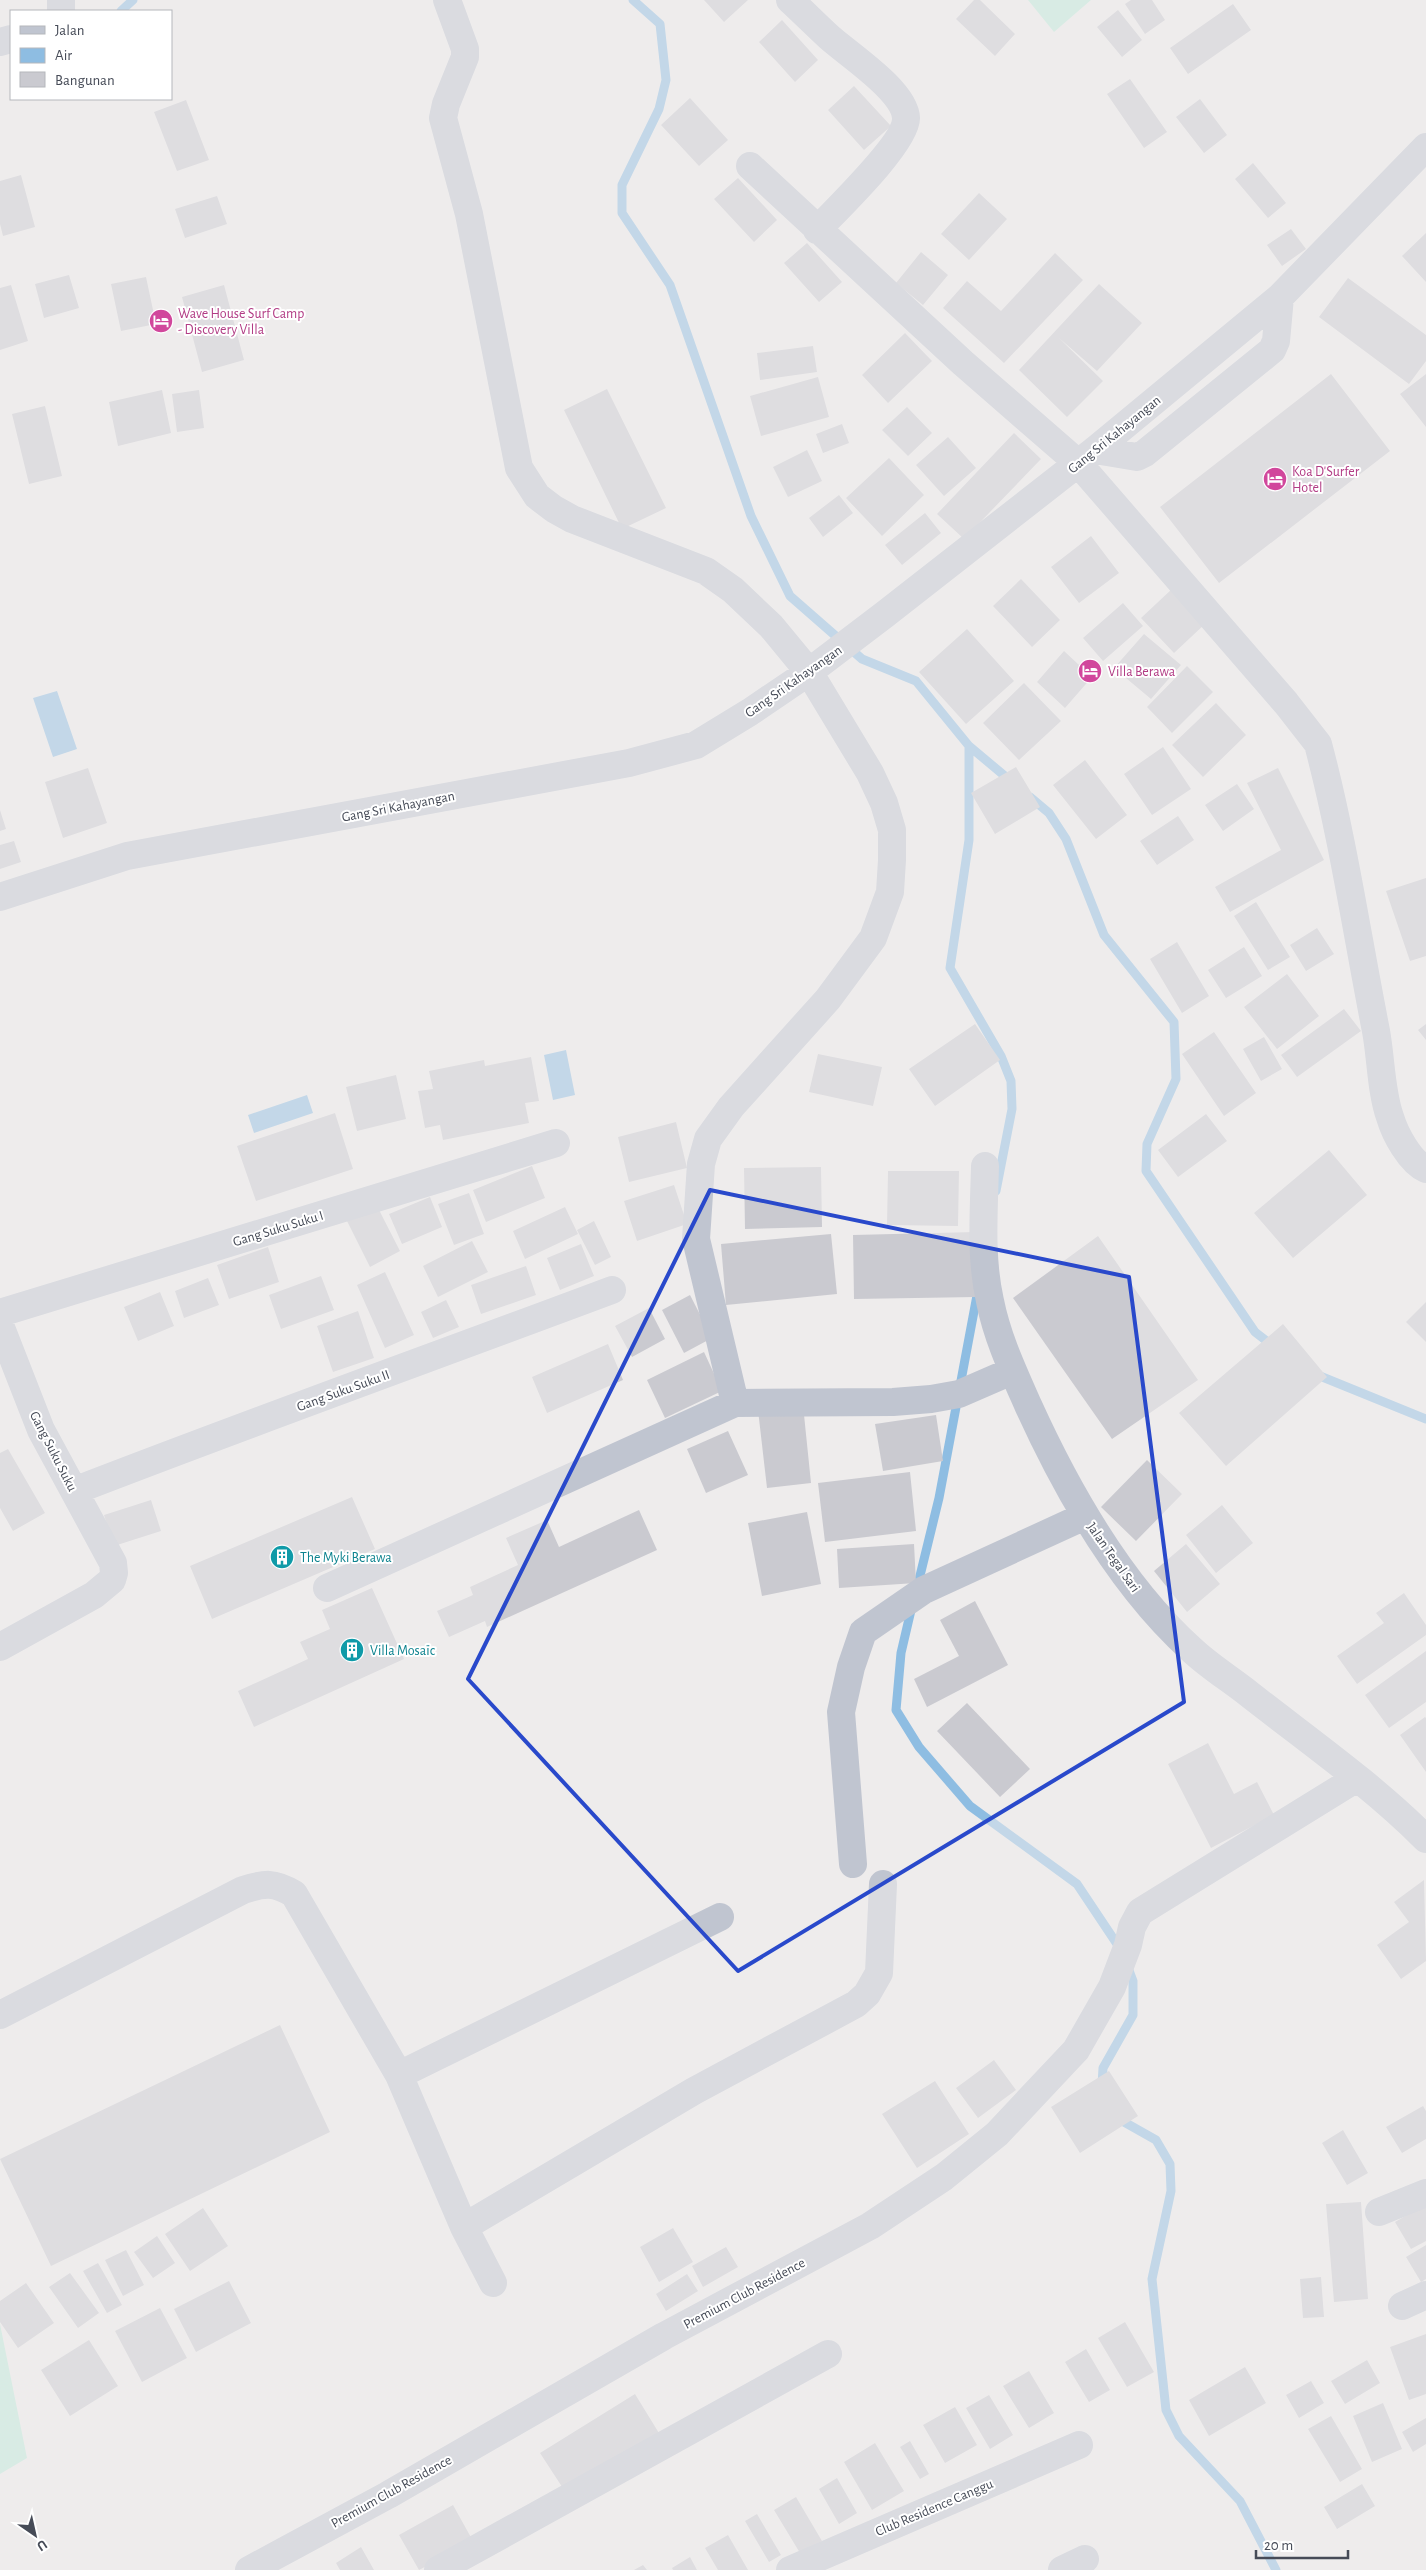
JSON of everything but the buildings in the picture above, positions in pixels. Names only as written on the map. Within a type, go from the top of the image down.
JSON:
[{"type":"street","points":[[447,0],[465,49],[466,57],[446,104],[444,118],[469,214],[519,468],[527,483],[537,496],[572,519],[706,571],[733,590],[771,626],[809,672],[870,773],[884,803],[892,830],[890,892],[873,938],[828,999],[731,1106],[708,1139],[701,1164],[696,1239],[735,1403]]},
{"type":"street","points":[[790,0],[884,83],[904,109],[906,120],[900,135],[886,156],[817,230]]},
{"type":"street","name":"Gang Sri Kahayangan","points":[[0,897],[127,856],[629,763],[696,745],[750,712],[809,672],[1086,457],[1280,297],[1426,148]]},
{"type":"street","points":[[750,166],[817,230],[1086,457],[1318,744],[1381,1057],[1389,1116],[1397,1134],[1409,1152],[1419,1166],[1426,1169]]},
{"type":"street","name":"Gang Suku Suku I","points":[[0,1313],[556,1144]]},
{"type":"street","name":"Jalan Tegal Sari","points":[[985,1166],[983,1242],[986,1277],[997,1328],[1012,1371],[1050,1454],[1085,1516],[1163,1623],[1194,1651],[1421,1826]]},
{"type":"street","name":"Gang Suku Suku II","points":[[74,1491],[253,1421],[336,1393],[612,1290]]},
{"type":"street","name":"Gang Suku Suku","points":[[0,1325],[41,1430],[113,1563],[114,1573],[112,1580],[94,1595],[0,1647]]},
{"type":"street","points":[[327,1588],[735,1403],[893,1402],[931,1399],[959,1394],[1012,1371]]},
{"type":"street","points":[[853,1864],[841,1712],[851,1667],[863,1632],[924,1590],[1085,1516]]},
{"type":"street","name":"Premium Club Residence","points":[[249,2570],[388,2495],[664,2336],[870,2226],[944,2177],[997,2134],[1076,2050],[1112,1987],[1132,1927],[1140,1912],[1357,1778]]},
{"type":"street","points":[[0,2015],[243,1890],[261,1884],[279,1885],[294,1894],[399,2074],[464,2227],[493,2283]]},
{"type":"street","points":[[464,2227],[694,2091],[856,2004],[867,1994],[879,1973],[883,1884]]},
{"type":"street","points":[[399,2074],[720,1917]]},
{"type":"street","points":[[1379,2212],[1426,2193]]},
{"type":"street","points":[[438,2570],[828,2354]]},
{"type":"street","name":"Club Residence Canggu","points":[[790,2570],[1079,2445]]},
{"type":"highlighted area","points":[[710,1190],[1129,1277],[1184,1702],[738,1971],[468,1679]]},
{"type":"green space","points":[[1028,0],[1091,0],[1054,32]]},
{"type":"green space","points":[[0,2324],[27,2458],[0,2474]]},
{"type":"water","points":[[57,691],[77,749],[53,757],[33,698]]},
{"type":"water","points":[[566,1050],[575,1095],[553,1100],[544,1055]]},
{"type":"water","points":[[307,1095],[313,1113],[254,1133],[248,1115]]},
{"type":"waterway","points":[[122,10],[133,0]]},
{"type":"waterway","points":[[633,0],[660,24],[666,80],[659,109],[622,185],[622,213],[670,285],[751,516],[790,596],[862,659],[916,681],[969,746],[969,840],[950,968],[1001,1056],[1011,1081],[1012,1109],[996,1191]]},
{"type":"waterway","points":[[969,746],[1012,782]]},
{"type":"waterway","points":[[1030,797],[1049,813],[1066,839],[1104,935],[1174,1022],[1176,1079],[1147,1144],[1146,1171],[1255,1332],[1273,1346]]},
{"type":"waterway","points":[[917,1588],[939,1498],[978,1290]]},
{"type":"waterway","points":[[1315,1374],[1426,1419]]},
{"type":"waterway","points":[[912,1606],[901,1653],[896,1710],[919,1747],[970,1806],[1077,1884],[1121,1950]]},
{"type":"waterway","points":[[1102,2085],[1103,2068],[1133,2015],[1133,1981],[1127,1965]]},
{"type":"waterway","points":[[1117,2118],[1156,2140],[1170,2164],[1171,2191],[1152,2279],[1166,2410],[1179,2436],[1240,2501],[1276,2570]]},
{"type":"place","name":"Wave House Surf Camp - Discovery Villa","points":[[161,321]]},
{"type":"place","name":"Koa D'Surfer Hotel","points":[[1275,479]]},
{"type":"place","name":"Villa Berawa","points":[[1090,671]]},
{"type":"place","name":"The Myki Berawa","points":[[282,1557]]},
{"type":"place","name":"Villa Mosaïc","points":[[352,1650]]}]
